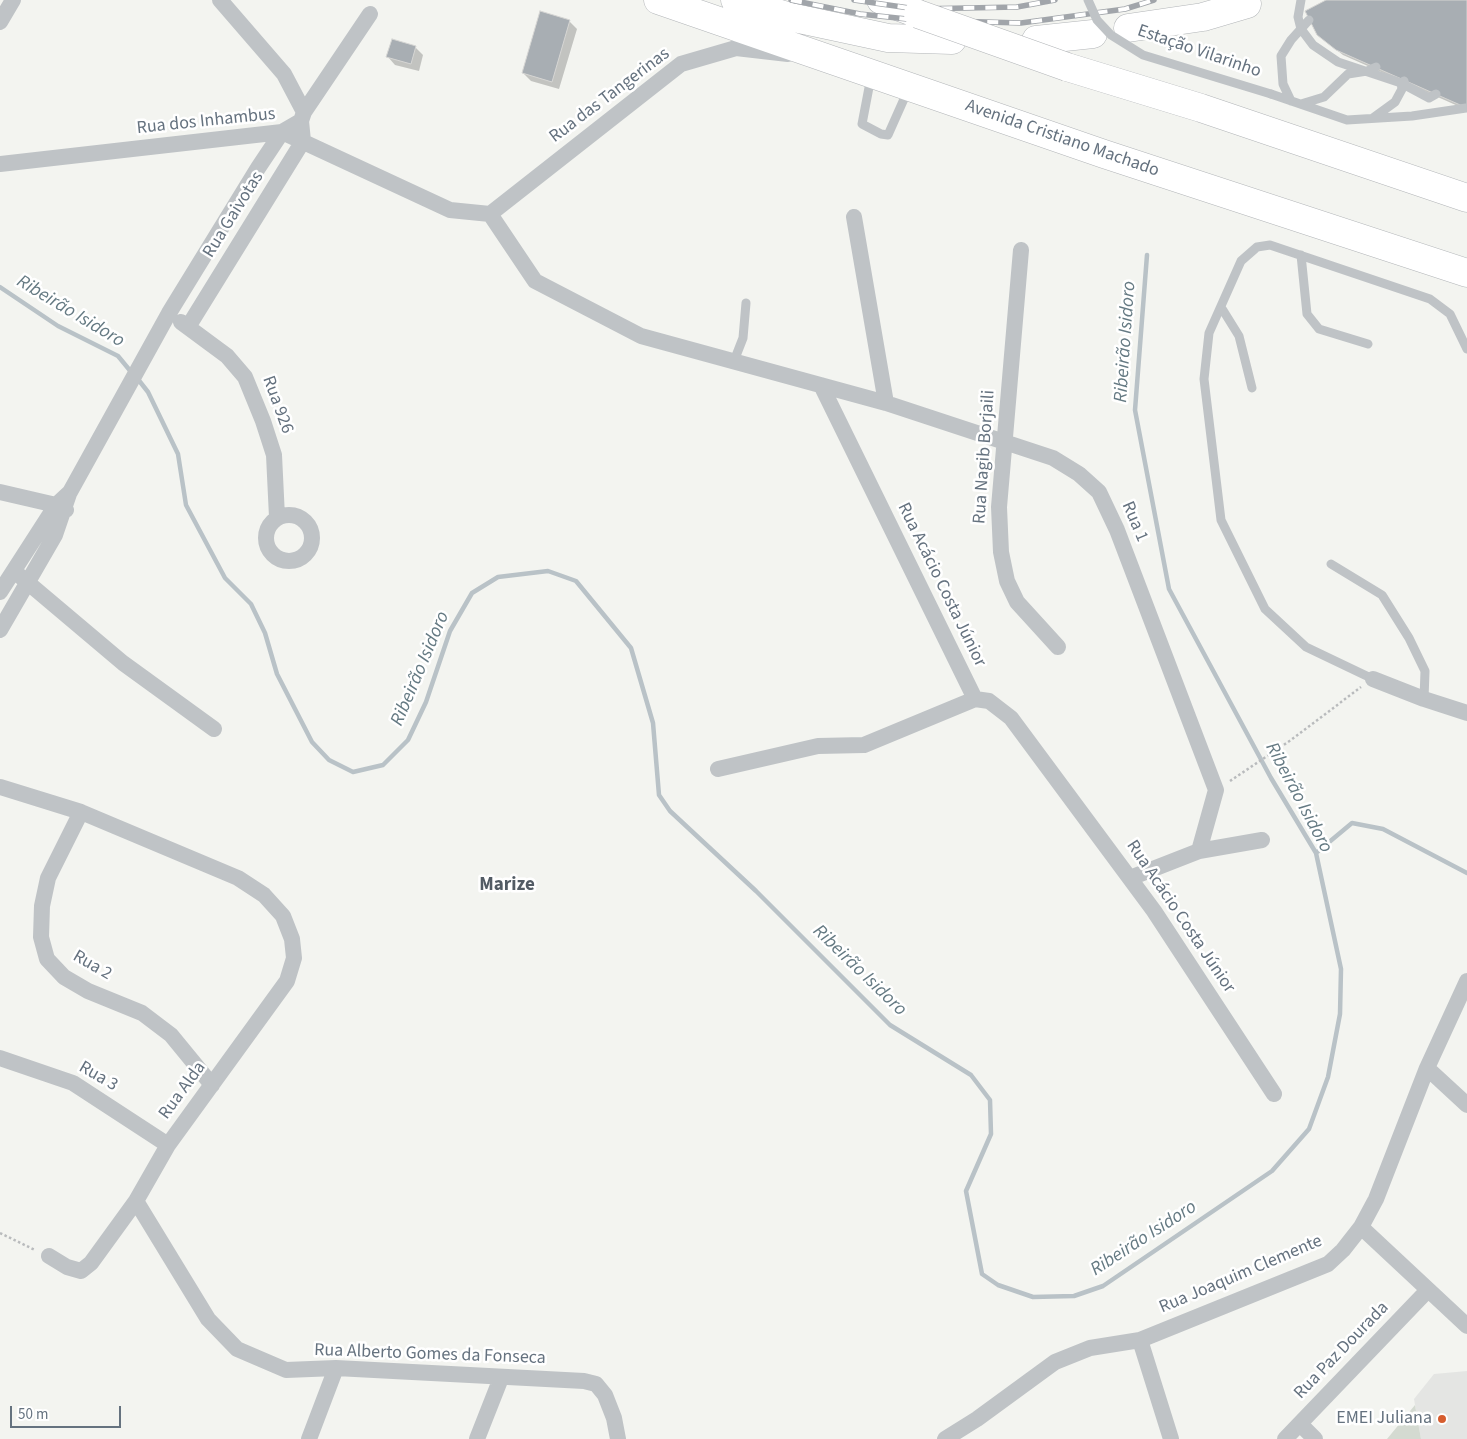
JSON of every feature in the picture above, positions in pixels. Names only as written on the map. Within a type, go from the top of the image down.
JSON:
[{"type":"highway","name":"Avenida Cristiano Machado","points":[[658,0],[909,87],[1467,273]]},
{"type":"highway","points":[[735,0],[790,17],[888,38],[952,40]]},
{"type":"highway","points":[[881,0],[1067,67],[1201,108],[1467,198]]},
{"type":"highway","points":[[1128,28],[1202,17],[1246,4]]},
{"type":"highway","points":[[1036,40],[1093,34]]},
{"type":"street","points":[[0,22],[12,0]]},
{"type":"street","points":[[220,0],[284,74],[302,117],[303,141]]},
{"type":"street","name":"Rua Gaivotas","points":[[61,507],[169,313],[282,132],[302,117],[370,14]]},
{"type":"street","name":"Rua das Tangerinas","points":[[490,214],[681,64],[736,48],[830,59]]},
{"type":"street","name":"Rua dos Inhambus","points":[[0,164],[282,132],[450,210],[490,214]]},
{"type":"street","name":"Rua Gaivotas","points":[[188,327],[303,141]]},
{"type":"street","points":[[490,214],[535,281],[641,336],[821,385]]},
{"type":"street","points":[[854,217],[886,403]]},
{"type":"street","name":"Rua Nagib Borjaili","points":[[1021,250],[998,507],[1001,552],[1007,581],[1017,602],[1058,647]]},
{"type":"street","name":"Rua 926","points":[[169,313],[227,356],[245,377],[263,421],[274,455],[277,517]]},
{"type":"street","name":"Rua 1","points":[[821,385],[886,403],[1053,458],[1079,474],[1099,492],[1116,530],[1216,790],[1198,851]]},
{"type":"street","name":"Rua Acácio Costa Júnior","points":[[821,385],[975,700],[989,701],[1011,718],[1130,878],[1274,1094]]},
{"type":"street","points":[[0,492],[61,507]]},
{"type":"street","points":[[0,592],[61,507]]},
{"type":"street","points":[[0,630],[55,535],[61,507]]},
{"type":"street","points":[[14,571],[123,663],[214,730]]},
{"type":"street","points":[[1373,679],[1467,713]]},
{"type":"street","points":[[718,769],[818,746],[864,745],[975,700]]},
{"type":"street","points":[[0,787],[81,812]]},
{"type":"street","name":"Rua Alda","points":[[49,1256],[67,1267],[81,1271],[91,1263],[136,1201],[168,1145],[287,981],[294,958],[292,939],[283,916],[264,895],[238,878],[81,812]]},
{"type":"street","name":"Rua 2","points":[[81,812],[48,878],[42,914],[42,937],[47,959],[64,977],[88,991],[142,1012],[171,1035],[212,1085]]},
{"type":"street","points":[[1130,878],[1198,851],[1262,840]]},
{"type":"street","name":"Rua Joaquim Clemente","points":[[945,1439],[977,1419],[1055,1362],[1090,1348],[1140,1340],[1328,1264],[1343,1250],[1361,1227],[1376,1199],[1427,1068],[1467,981]]},
{"type":"street","name":"Rua 3","points":[[0,1058],[73,1083],[168,1145]]},
{"type":"street","points":[[1427,1068],[1467,1105]]},
{"type":"street","name":"Rua Alberto Gomes da Fonseca","points":[[136,1201],[208,1320],[237,1349],[286,1370],[336,1368],[584,1381],[596,1384],[605,1395],[614,1418],[618,1439]]},
{"type":"street","points":[[1361,1227],[1427,1291],[1467,1326]]},
{"type":"street","name":"Rua Paz Dourada","points":[[1285,1439],[1427,1291]]},
{"type":"street","points":[[1140,1340],[1171,1439]]},
{"type":"street","points":[[309,1439],[336,1368]]},
{"type":"street","points":[[477,1439],[501,1378]]},
{"type":"street","points":[[1300,1424],[1316,1439]]},
{"type":"lane","name":"Estação Vilarinho","points":[[1088,0],[1097,20],[1111,35],[1143,55],[1271,94],[1347,120],[1466,108]]},
{"type":"lane","points":[[1301,0],[1298,17],[1301,29],[1313,45],[1338,62],[1403,81],[1432,96]]},
{"type":"lane","name":"Estação Vilarinho","points":[[1291,101],[1283,84],[1281,56],[1310,20]]},
{"type":"lane","points":[[1301,104],[1324,97],[1348,74],[1367,71],[1376,66]]},
{"type":"lane","points":[[872,74],[862,124],[882,134],[888,136],[909,87]]},
{"type":"lane","points":[[1372,118],[1395,102],[1402,89],[1403,81]]},
{"type":"lane","points":[[1331,115],[1327,111],[1329,99],[1335,87]]},
{"type":"lane","points":[[1373,679],[1306,647],[1265,609],[1221,520],[1204,379],[1209,333],[1241,261],[1256,246],[1270,245],[1430,299],[1450,314],[1467,349]]},
{"type":"lane","points":[[1301,256],[1307,314],[1319,329],[1368,344]]},
{"type":"lane","points":[[734,361],[743,338],[746,303]]},
{"type":"lane","points":[[1221,307],[1239,336],[1252,388]]},
{"type":"lane","points":[[1331,564],[1382,595],[1409,638],[1425,671],[1424,699]]},
{"type":"path","points":[[1226,784],[1292,740],[1373,679]]},
{"type":"path","points":[[0,1233],[49,1256]]},
{"type":"shaded area","name":"EMEI Juliana","points":[[1467,1371],[1467,1439],[1421,1439],[1414,1399],[1434,1374]]},
{"type":"shaded area","points":[[1415,1405],[1421,1439],[1387,1439]]},
{"type":"building","points":[[1326,0],[1467,0],[1467,108],[1336,50],[1317,35],[1305,11]]},
{"type":"building","points":[[540,11],[570,20],[552,82],[522,73]]},
{"type":"building","points":[[392,39],[416,46],[411,64],[386,57]]},
{"type":"waterway","name":"Ribeirão Isidoro","points":[[137,378],[148,392],[178,454],[186,505],[225,578],[251,604],[265,633],[277,674],[312,742],[329,760],[353,772],[383,765],[408,740],[426,702],[450,631],[472,593],[498,577],[548,571],[576,581],[631,648],[653,723],[659,795],[670,811],[756,891],[890,1025],[971,1075],[990,1100],[991,1134],[966,1191],[982,1274],[998,1285],[1033,1297],[1074,1296],[1103,1286],[1272,1171],[1309,1129],[1328,1077],[1340,1014],[1341,969],[1316,853],[1271,778],[1169,589],[1135,410],[1147,255]]},
{"type":"waterway","name":"Ribeirão Isidoro","points":[[0,287],[58,326],[118,356],[132,373]]},
{"type":"waterway","points":[[1316,853],[1352,823],[1383,829],[1467,873]]},
{"type":"railway","points":[[791,0],[860,14],[916,20],[1021,23],[1125,9],[1154,0]]},
{"type":"railway","points":[[854,0],[916,9],[1017,7],[1055,0]]},
{"type":"place","name":"EMEI Juliana","points":[[1442,1419]]},
{"type":"district","name":"Marize","points":[[507,886]]}]
